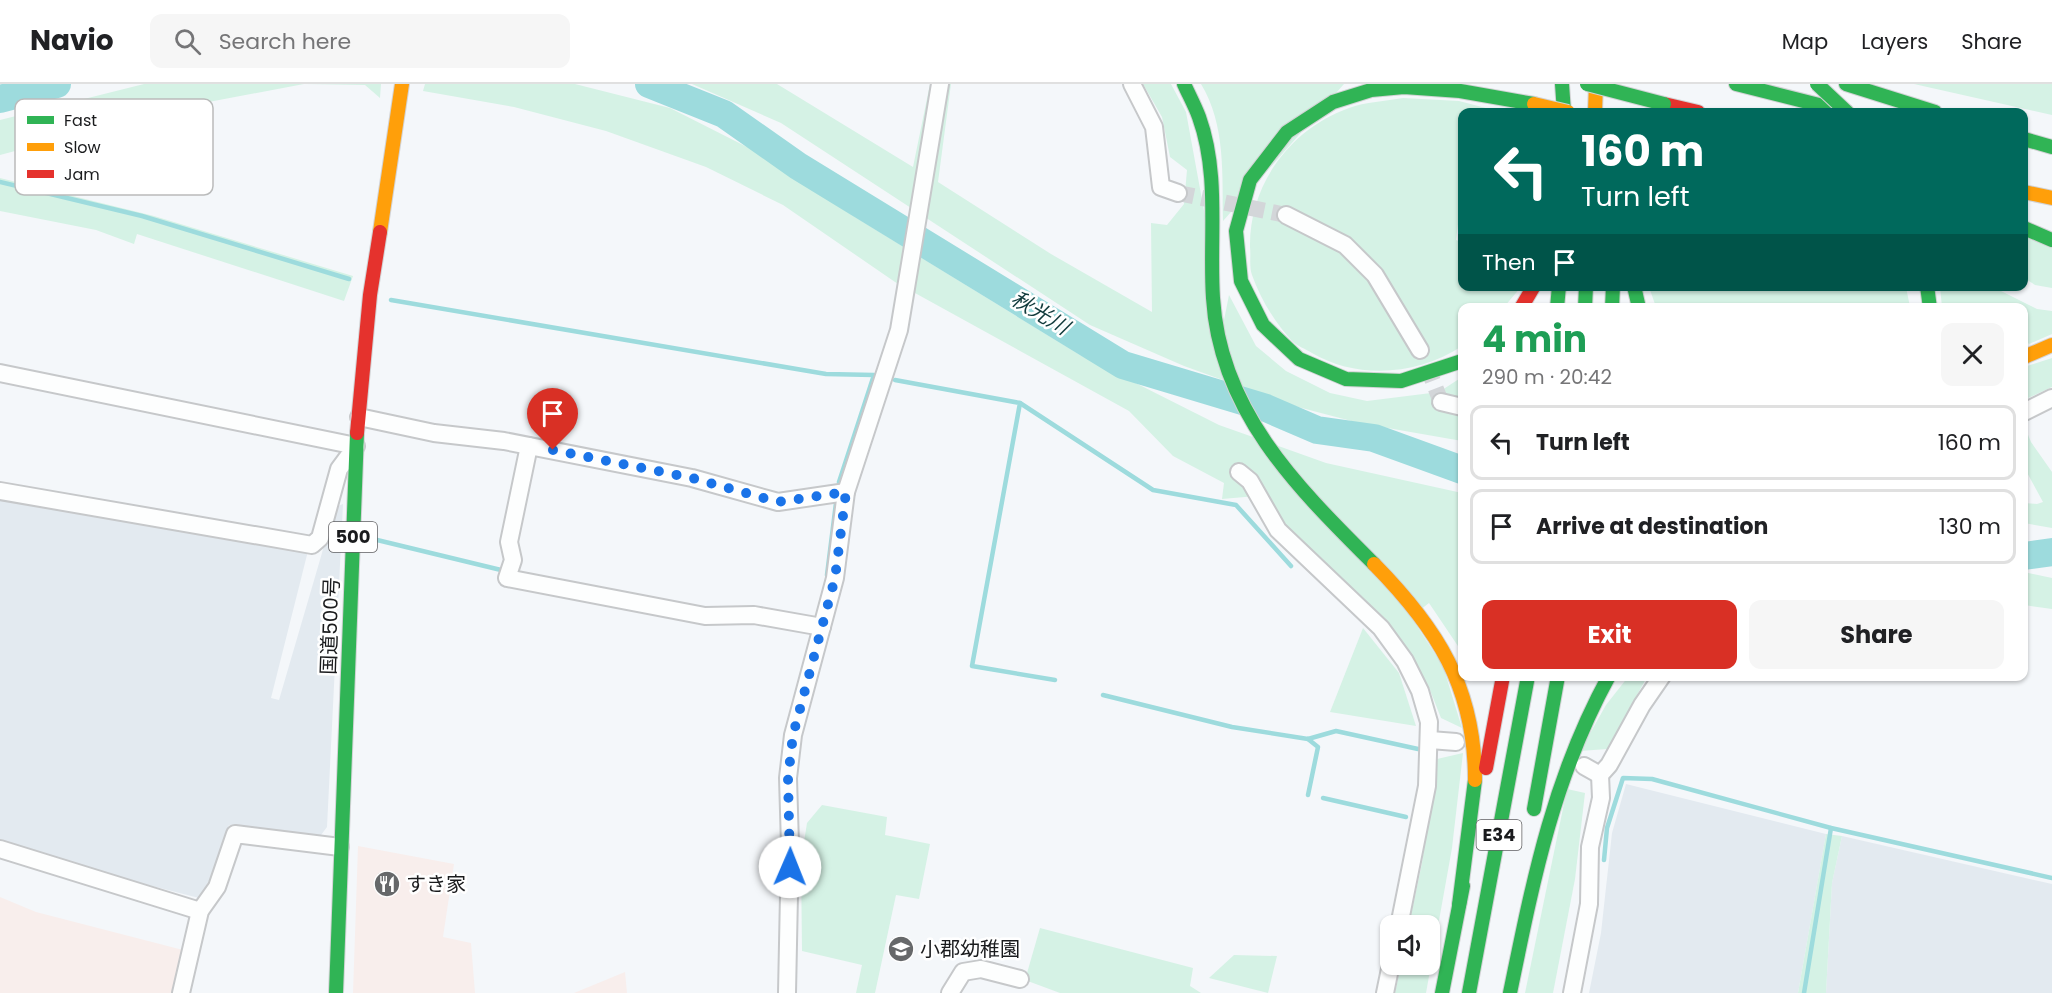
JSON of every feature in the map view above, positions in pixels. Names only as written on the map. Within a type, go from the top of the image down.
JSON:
[{"type":"highway","name":"国道500号","points":[[336,993],[356,446],[370,295],[402,84]]},
{"type":"highway","points":[[1184,84],[1199,114],[1210,161],[1213,300],[1221,353],[1245,413],[1272,455],[1308,499],[1418,612],[1445,650],[1458,677]]},
{"type":"highway","points":[[1463,84],[1550,108]]},
{"type":"highway","points":[[1561,84],[1564,108]]},
{"type":"highway","points":[[1565,108],[1567,84]]},
{"type":"highway","points":[[1587,84],[1681,108]]},
{"type":"highway","points":[[1595,108],[1596,84]]},
{"type":"highway","points":[[1622,108],[1623,84]]},
{"type":"highway","points":[[1632,108],[1633,84]]},
{"type":"highway","points":[[1736,84],[1831,108]]},
{"type":"highway","points":[[1816,84],[1843,108]]},
{"type":"highway","points":[[1846,84],[1922,108]]},
{"type":"highway","points":[[1458,363],[1423,378],[1384,385],[1365,384],[1328,376],[1292,357],[1278,343],[1254,310],[1240,277],[1236,245],[1243,198],[1262,161],[1278,141],[1296,124],[1338,100],[1384,88],[1408,86],[1458,90],[1534,104]]},
{"type":"highway","points":[[2028,140],[2052,147]]},
{"type":"highway","points":[[2028,155],[2052,160]]},
{"type":"highway","points":[[2028,193],[2052,198]]},
{"type":"highway","points":[[2028,227],[2052,230]]},
{"type":"highway","points":[[2028,228],[2052,240]]},
{"type":"highway","points":[[2028,355],[2052,345]]},
{"type":"highway","points":[[1459,905],[1475,785],[1473,736],[1464,690],[1460,681]]},
{"type":"highway","points":[[1442,993],[1502,681]]},
{"type":"highway","name":"E34","points":[[1469,993],[1527,681]]},
{"type":"highway","name":"E34","points":[[1531,821],[1559,681]]},
{"type":"highway","points":[[1510,993],[1551,805],[1576,737],[1606,681]]},
{"type":"highway","name":"E34","points":[[1500,993],[1523,867]]},
{"type":"street","points":[[787,993],[790,845],[788,778],[793,735],[835,578],[846,492],[893,351],[910,270],[940,84]]},
{"type":"street","points":[[1132,84],[1154,127],[1161,187],[1178,193]]},
{"type":"street","points":[[1286,215],[1344,245],[1375,275],[1420,350]]},
{"type":"street","points":[[0,373],[356,446],[339,469],[320,538],[312,545],[0,491]]},
{"type":"street","points":[[2028,410],[2052,398]]},
{"type":"street","points":[[1441,402],[1458,406]]},
{"type":"street","points":[[359,417],[434,433],[530,446],[692,478],[778,502],[846,492]]},
{"type":"street","points":[[530,446],[509,542],[513,561],[507,578],[705,616],[754,615],[822,627]]},
{"type":"street","points":[[1239,472],[1250,482],[1278,530],[1381,628],[1405,661],[1420,691],[1429,722],[1427,786],[1401,915]]},
{"type":"street","points":[[1572,993],[1588,904],[1590,847],[1601,798],[1600,775],[1609,765],[1642,705],[1659,681]]},
{"type":"street","points":[[1430,740],[1456,742]]},
{"type":"street","points":[[1584,766],[1600,775]]},
{"type":"street","points":[[181,993],[200,911],[217,887],[235,834],[340,847]]},
{"type":"street","points":[[0,849],[200,911]]},
{"type":"street","points":[[950,993],[963,972],[981,969],[1020,979]]},
{"type":"street","points":[[1385,993],[1389,975]]},
{"type":"shaded area","points":[[0,499],[308,551],[271,698],[279,700],[333,508],[343,504],[327,827],[321,835],[229,825],[218,865],[199,898],[90,870],[0,843]]},
{"type":"shaded area","points":[[1626,784],[1826,834],[1798,993],[1589,993],[1601,933],[1612,833]]},
{"type":"shaded area","points":[[1842,836],[2052,884],[2052,993],[1826,993],[1832,883]]},
{"type":"shaded area","points":[[358,846],[454,864],[443,937],[471,943],[475,993],[353,993]]},
{"type":"shaded area","points":[[0,897],[36,912],[183,950],[173,993],[0,993]]},
{"type":"shaded area","points":[[625,972],[627,993],[574,993]]},
{"type":"green space","points":[[144,84],[304,84],[213,101],[213,99],[84,99]]},
{"type":"green space","points":[[304,84],[381,84],[380,98],[365,85]]},
{"type":"green space","points":[[425,84],[575,84],[670,108],[749,148],[855,217],[1080,355],[1219,425],[1326,463],[1458,492],[1458,646],[1429,603],[1411,617],[1443,666],[1462,728],[1441,718],[1428,685],[1401,639],[1285,526],[1268,495],[1222,499],[1224,483],[1173,456],[1129,411],[895,282],[783,205],[706,167],[606,131],[514,107],[423,91]]},
{"type":"green space","points":[[692,84],[777,84],[913,167],[930,84],[951,84],[938,182],[1051,254],[1152,312],[1151,223],[1167,225],[1184,204],[1187,170],[1170,157],[1162,117],[1143,84],[1171,84],[1186,112],[1224,320],[1229,295],[1256,346],[1286,371],[1330,393],[1367,401],[1439,392],[1458,380],[1458,440],[1359,423],[1298,407],[1184,366],[1090,325],[781,123]]},
{"type":"green space","points":[[1201,84],[1344,84],[1223,221],[1219,133],[1215,116]]},
{"type":"green space","points":[[1914,84],[2052,84],[2052,115]]},
{"type":"green space","points":[[1403,98],[1459,101],[1486,108],[1458,108],[1456,240],[1458,241],[1458,291],[1518,291],[1507,303],[1458,303],[1458,348],[1445,356],[1407,368],[1368,370],[1349,367],[1330,362],[1296,344],[1269,310],[1251,272],[1250,247],[1257,202],[1265,181],[1277,162],[1308,130],[1328,117],[1369,103]]},
{"type":"green space","points":[[15,116],[15,151],[0,155],[0,120]]},
{"type":"green space","points":[[0,178],[15,182],[15,195],[69,195],[154,216],[353,276],[344,301],[137,234],[134,244],[96,230],[0,211]]},
{"type":"green space","points":[[2028,238],[2052,243],[2052,288],[2035,285],[2028,281]]},
{"type":"green space","points":[[1650,291],[1907,291],[1909,303],[1655,303]]},
{"type":"green space","points":[[1940,291],[2001,291],[2025,303],[1942,303]]},
{"type":"green space","points":[[2028,304],[2037,309],[2052,311],[2052,334],[2029,344]]},
{"type":"green space","points":[[2052,358],[2052,387],[2028,398],[2028,366]]},
{"type":"green space","points":[[2028,435],[2052,472],[2052,528],[2028,524],[2028,503],[2043,502],[2028,474]]},
{"type":"green space","points":[[2028,573],[2052,578],[2052,609],[2028,606]]},
{"type":"green space","points":[[1363,628],[1399,673],[1416,726],[1330,712]]},
{"type":"green space","points":[[1625,681],[1645,681],[1607,749],[1580,751],[1606,705]]},
{"type":"green space","points":[[1463,753],[1452,848],[1440,915],[1411,915],[1422,863],[1437,759]]},
{"type":"green space","points":[[1567,789],[1585,793],[1575,879],[1553,993],[1525,993]]},
{"type":"green space","points":[[822,805],[887,817],[885,835],[930,844],[919,899],[896,895],[875,993],[856,993],[862,965],[802,951],[801,861],[807,823]]},
{"type":"green space","points":[[1826,834],[1842,836],[1832,883],[1826,993],[1798,993]]},
{"type":"green space","points":[[1040,928],[1193,968],[1190,986],[1201,993],[1060,993],[1025,980]]},
{"type":"green space","points":[[1234,955],[1277,956],[1268,993],[1209,978]]},
{"type":"green space","points":[[1399,975],[1429,975],[1426,993],[1395,993]]},
{"type":"waterway","name":"秋光川","points":[[0,99],[57,84]]},
{"type":"waterway","name":"秋光川","points":[[649,84],[724,114],[798,166],[1123,365],[1266,408],[1317,430],[1374,438],[1458,469]]},
{"type":"waterway","points":[[0,182],[15,186]]},
{"type":"waterway","points":[[54,195],[142,216],[349,279]]},
{"type":"waterway","points":[[391,300],[826,374],[874,375],[839,482]]},
{"type":"waterway","points":[[895,380],[1020,403],[972,666],[1055,680]]},
{"type":"waterway","points":[[1020,403],[1153,490],[1236,505],[1291,566]]},
{"type":"waterway","points":[[827,575],[836,503]]},
{"type":"waterway","points":[[373,539],[501,570]]},
{"type":"waterway","name":"秋光川","points":[[2028,555],[2052,552]]},
{"type":"waterway","points":[[1103,695],[1232,727],[1308,739],[1336,731],[1418,749]]},
{"type":"waterway","points":[[1308,739],[1318,747],[1308,795]]},
{"type":"waterway","points":[[1604,860],[1607,828],[1623,778],[1652,779],[1831,828],[2052,878]]},
{"type":"waterway","points":[[1323,798],[1406,817]]},
{"type":"waterway","points":[[1804,993],[1831,828]]},
{"type":"tunnel","points":[[1178,193],[1286,215]]},
{"type":"tunnel","points":[[1427,366],[1441,402]]},
{"type":"traffic: fast","points":[[1184,84],[1199,117],[1209,161],[1212,184],[1213,298],[1219,339],[1230,377],[1247,412],[1268,445],[1318,506],[1374,564]]},
{"type":"traffic: fast","points":[[1562,84],[1564,108]]},
{"type":"traffic: fast","points":[[1587,84],[1664,104]]},
{"type":"traffic: fast","points":[[1736,84],[1831,108]]},
{"type":"traffic: fast","points":[[1817,84],[1843,108]]},
{"type":"traffic: fast","points":[[1846,84],[1922,108]]},
{"type":"traffic: fast","points":[[1458,362],[1401,381],[1346,379],[1299,359],[1263,325],[1241,281],[1236,231],[1250,180],[1287,132],[1333,102],[1371,90],[1404,87],[1460,91],[1534,104]]},
{"type":"traffic: fast","points":[[2028,140],[2052,147]]},
{"type":"traffic: fast","points":[[2028,230],[2052,240]]},
{"type":"traffic: fast","points":[[1557,303],[1559,291]]},
{"type":"traffic: fast","points":[[1585,303],[1586,291]]},
{"type":"traffic: fast","points":[[1612,303],[1613,291]]},
{"type":"traffic: fast","points":[[1635,291],[1638,303]]},
{"type":"traffic: fast","points":[[1928,291],[1929,303]]},
{"type":"traffic: fast","points":[[336,993],[357,433]]},
{"type":"traffic: fast","points":[[1469,993],[1527,681]]},
{"type":"traffic: fast","points":[[1534,809],[1557,681]]},
{"type":"traffic: fast","points":[[1510,993],[1527,911],[1559,792],[1573,753],[1606,681]]},
{"type":"traffic: fast","points":[[1459,905],[1475,780]]},
{"type":"traffic: fast","points":[[1442,993],[1463,886]]},
{"type":"traffic: slow","points":[[380,232],[402,84]]},
{"type":"traffic: slow","points":[[1595,108],[1596,84]]},
{"type":"traffic: slow","points":[[1534,104],[1551,108]]},
{"type":"traffic: slow","points":[[2028,193],[2052,198]]},
{"type":"traffic: slow","points":[[2028,355],[2052,345]]},
{"type":"traffic: slow","points":[[1374,564],[1416,612],[1434,636],[1448,661],[1460,688],[1468,716],[1475,780]]},
{"type":"traffic: jam","points":[[1664,104],[1681,108]]},
{"type":"traffic: jam","points":[[357,433],[370,295],[380,232]]},
{"type":"traffic: jam","points":[[1524,303],[1531,291]]},
{"type":"traffic: jam","points":[[1486,768],[1502,681]]},
{"type":"place","name":"すき家","points":[[387,884]]},
{"type":"place","name":"小郡幼稚園","points":[[901,949]]},
{"type":"route","points":[[553,450],[692,478],[778,502],[846,492],[835,578],[793,735],[788,778],[790,867]]}]
